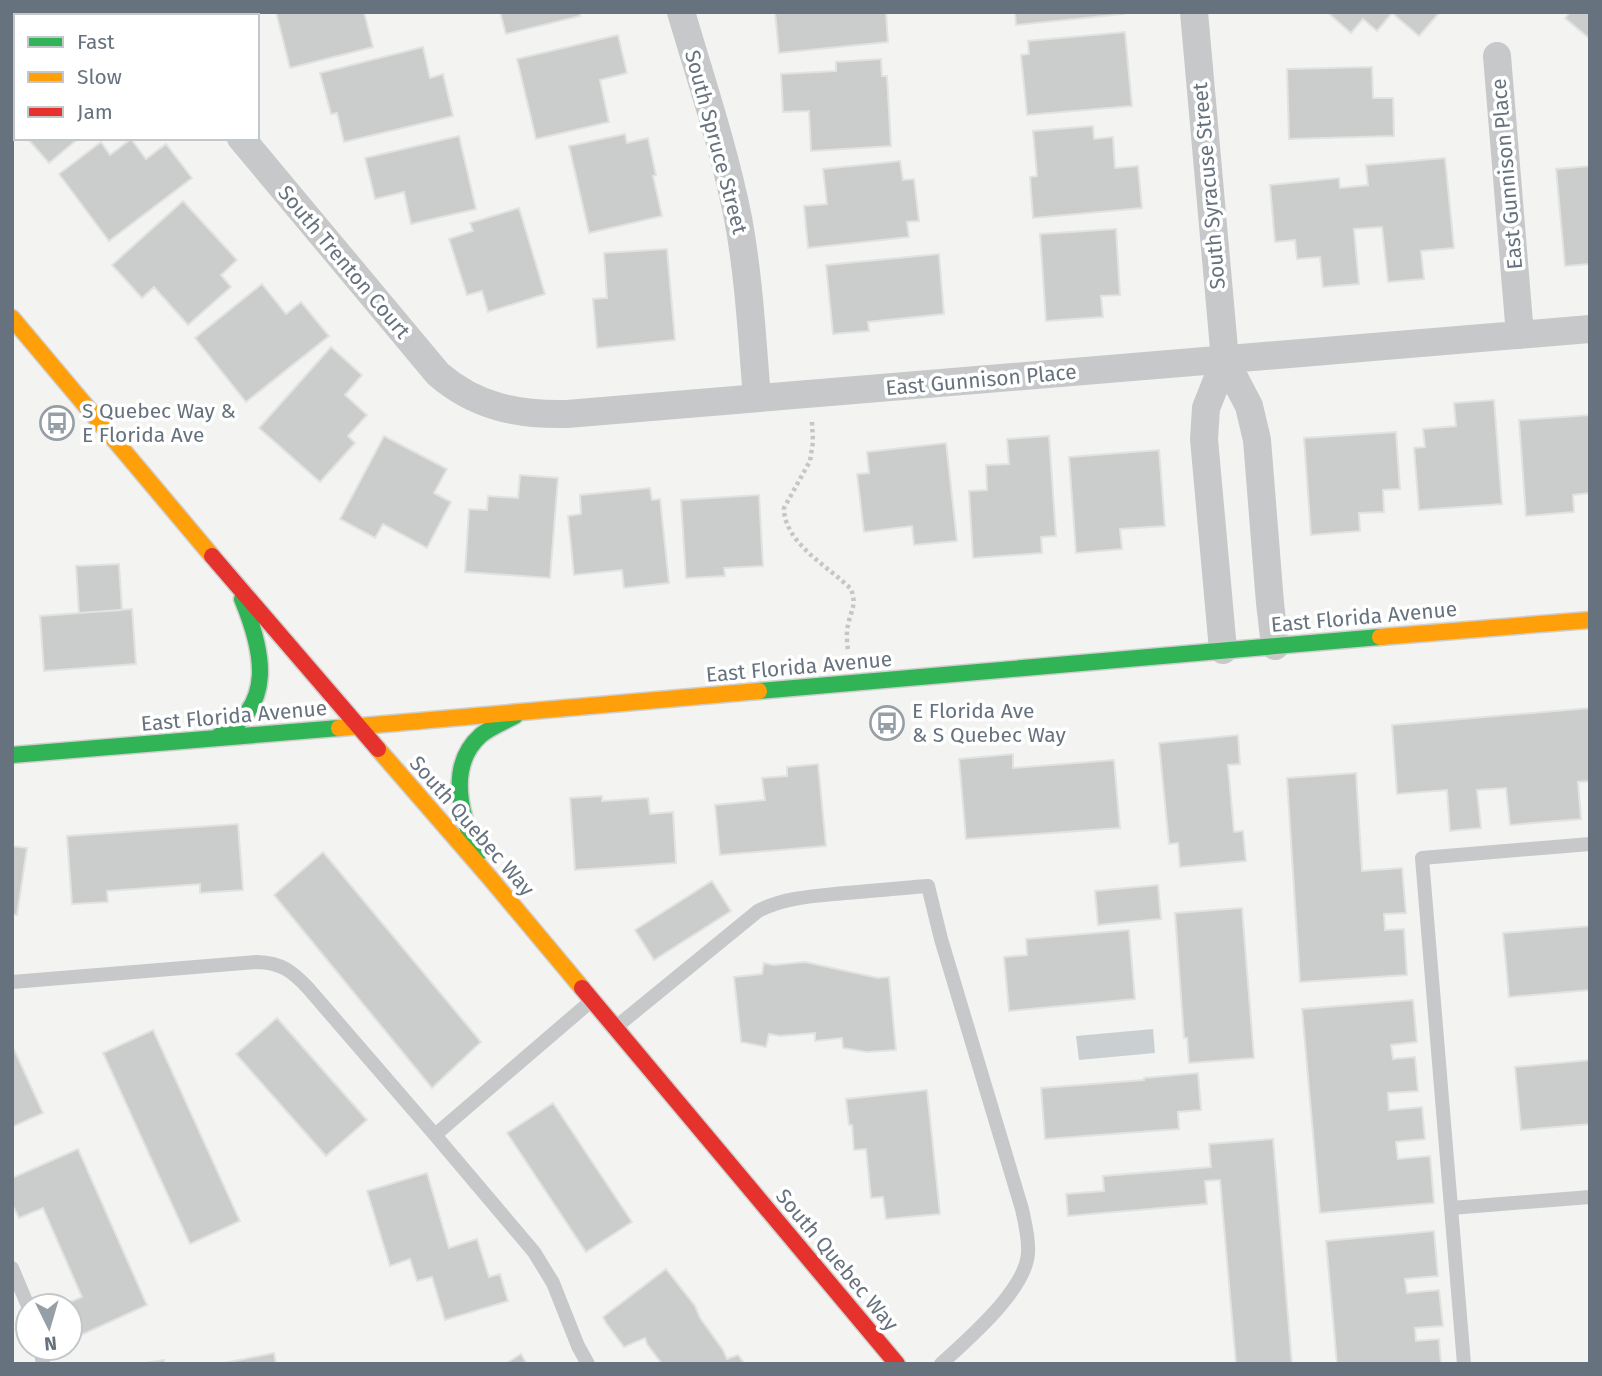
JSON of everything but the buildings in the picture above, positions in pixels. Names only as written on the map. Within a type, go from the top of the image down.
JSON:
[{"type":"street","name":"South Spruce Street","points":[[681,12],[727,169],[738,219],[745,264],[757,398]]},
{"type":"street","name":"South Syracuse Street","points":[[1194,12],[1225,360],[1249,406],[1257,440],[1275,646]]},
{"type":"street","name":"East Gunnison Place","points":[[1496,56],[1520,335]]},
{"type":"street","name":"South Trenton Court","points":[[243,140],[422,356],[449,383]]},
{"type":"street","name":"South Quebec Way","points":[[12,318],[489,878],[897,1364]]},
{"type":"street","name":"East Gunnison Place","points":[[449,383],[500,408],[545,415],[567,414],[1590,329]]},
{"type":"street","name":"South Syracuse Street","points":[[1223,650],[1204,439],[1206,408],[1225,360]]},
{"type":"street","points":[[217,737],[244,719],[253,707],[260,675],[250,621],[232,579]]},
{"type":"street","name":"East Florida Avenue","points":[[12,755],[1590,620]]},
{"type":"street","points":[[489,878],[473,843],[463,810],[460,775],[468,750],[479,736],[523,712]]},
{"type":"lane","points":[[1464,1364],[1422,858],[1590,844]]},
{"type":"lane","points":[[615,1028],[758,911],[769,905],[815,896],[928,886],[941,939],[1022,1209],[1028,1252],[1024,1272],[1009,1295],[941,1364]]},
{"type":"lane","points":[[12,982],[257,962],[273,963],[288,969],[435,1135],[542,1263],[588,1364]]},
{"type":"lane","points":[[435,1135],[592,1001]]},
{"type":"lane","points":[[1451,1208],[1590,1197]]},
{"type":"lane","points":[[12,1268],[22,1292]]},
{"type":"path","points":[[811,393],[813,453],[805,473],[784,508],[784,517],[791,532],[802,545],[851,589],[855,600],[847,627],[850,683]]},
{"type":"shaded area","points":[[1153,1029],[1155,1053],[1079,1060],[1076,1036]]},
{"type":"traffic: fast","points":[[217,737],[236,725],[249,710],[257,694],[259,657],[242,599]]},
{"type":"traffic: fast","points":[[759,691],[1380,637]]},
{"type":"traffic: fast","points":[[478,854],[462,808],[460,777],[463,761],[470,747],[481,735],[515,716]]},
{"type":"traffic: fast","points":[[12,755],[339,728]]},
{"type":"traffic: slow","points":[[12,318],[212,556]]},
{"type":"traffic: slow","points":[[1380,637],[1590,620]]},
{"type":"traffic: slow","points":[[339,728],[759,691]]},
{"type":"traffic: slow","points":[[378,749],[582,988]]},
{"type":"traffic: jam","points":[[212,556],[378,749]]},
{"type":"traffic: jam","points":[[582,988],[897,1364]]},
{"type":"place","name":"S Quebec Way & E Florida Ave","points":[[57,423]]},
{"type":"place","name":"E Florida Ave & S Quebec Way","points":[[887,723]]}]
